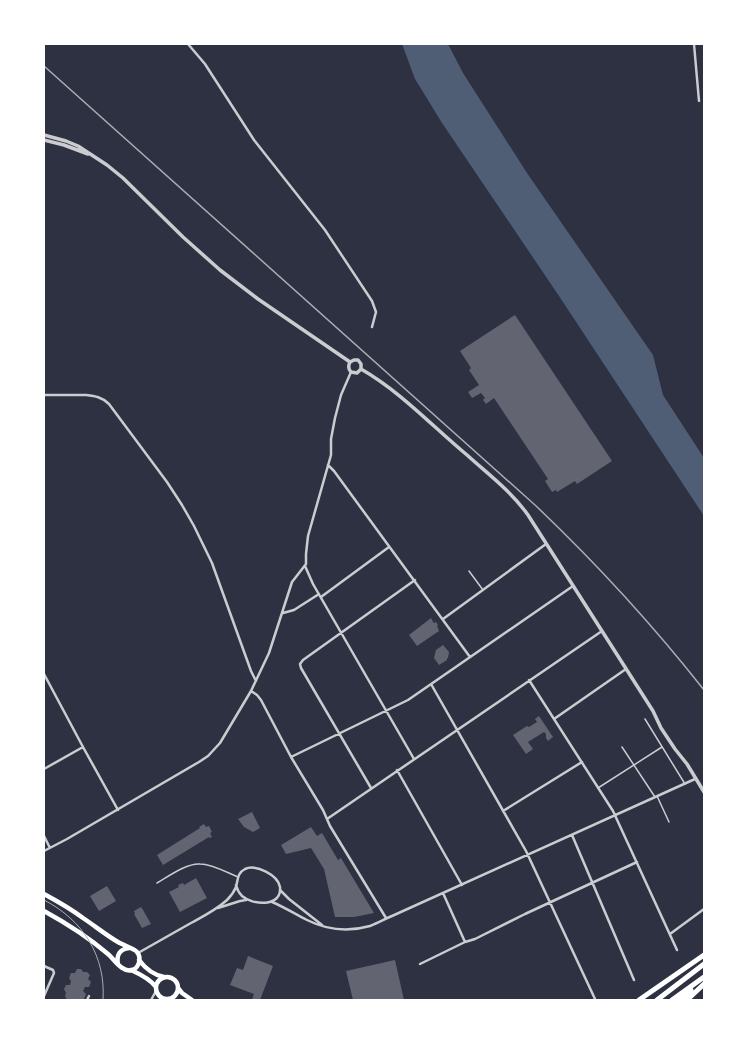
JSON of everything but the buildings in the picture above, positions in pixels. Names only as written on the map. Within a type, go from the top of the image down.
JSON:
[{"type":"highway","points":[[639,1000],[704,955]]},
{"type":"highway","points":[[657,1000],[704,964]]},
{"type":"highway","points":[[672,1000],[704,978]]},
{"type":"highway","points":[[680,1000],[704,978]]},
{"type":"highway","points":[[688,1000],[704,984]]},
{"type":"highway","points":[[635,1000],[660,985]]},
{"type":"main road","points":[[44,894],[77,913],[112,938],[133,949],[144,966],[156,975],[173,978],[177,982],[178,988],[176,994],[169,999],[161,997],[151,982],[144,976],[131,970],[124,970],[94,943],[44,911]]},
{"type":"main road","points":[[119,965],[119,954],[123,950],[129,948]]},
{"type":"main road","points":[[131,970],[137,966],[139,960]]},
{"type":"main road","points":[[156,989],[158,980],[164,977]]},
{"type":"main road","points":[[178,988],[192,1000]]},
{"type":"street","points":[[188,44],[208,68],[254,140],[325,230],[372,301],[376,312],[372,327]]},
{"type":"street","points":[[694,44],[699,101]]},
{"type":"street","points":[[44,135],[75,144],[95,156],[120,176],[182,237],[233,280],[350,362]]},
{"type":"street","points":[[44,140],[95,156]]},
{"type":"street","points":[[350,362],[355,360],[359,361],[362,365],[361,369]]},
{"type":"street","points":[[44,851],[118,810],[199,762],[208,756],[225,736],[251,691],[271,648],[292,582],[307,562],[306,554],[310,530],[331,455],[331,439],[335,418],[341,395],[351,372],[349,368],[350,362]]},
{"type":"street","points":[[351,372],[356,373],[361,369]]},
{"type":"street","points":[[361,369],[390,388],[407,402],[500,484],[522,507],[653,711],[661,728],[674,749],[685,761],[704,792]]},
{"type":"street","points":[[44,395],[93,395],[103,399],[156,466],[182,505],[210,560],[256,681]]},
{"type":"street","points":[[328,465],[334,471],[470,657]]},
{"type":"street","points":[[443,619],[546,544]]},
{"type":"street","points":[[283,613],[294,610],[320,596],[389,547]]},
{"type":"street","points":[[305,566],[313,584],[414,759]]},
{"type":"street","points":[[372,788],[301,668],[301,663],[303,660],[414,580]]},
{"type":"street","points":[[291,757],[404,702],[573,586]]},
{"type":"street","points":[[327,819],[602,631]]},
{"type":"street","points":[[554,718],[626,669]]},
{"type":"street","points":[[44,674],[118,810]]},
{"type":"street","points":[[529,680],[616,815],[677,950]]},
{"type":"street","points":[[432,684],[528,855],[595,999]]},
{"type":"street","points":[[251,691],[261,700],[291,757],[386,918]]},
{"type":"street","points":[[44,769],[83,747]]},
{"type":"street","points":[[503,811],[582,762]]},
{"type":"street","points":[[397,770],[462,885]]},
{"type":"street","points":[[272,902],[308,921],[335,929],[354,929],[371,925],[695,779]]},
{"type":"street","points":[[572,835],[634,980]]},
{"type":"street","points":[[44,836],[50,848]]},
{"type":"street","points":[[420,964],[637,862]]},
{"type":"street","points":[[216,909],[231,895],[240,874],[244,870],[250,868],[256,868],[269,874],[279,884],[280,889],[277,898],[272,902],[260,903],[248,899],[240,894],[236,886]]},
{"type":"street","points":[[280,889],[323,926]]},
{"type":"street","points":[[443,893],[465,942]]},
{"type":"street","points":[[137,953],[216,909],[248,899]]},
{"type":"street","points":[[670,934],[704,909]]},
{"type":"street","points":[[44,966],[53,970],[54,973],[44,996]]},
{"type":"street","points":[[151,1000],[156,989]]},
{"type":"street","points":[[87,1000],[89,996]]},
{"type":"lane","points":[[470,571],[483,590]]},
{"type":"lane","points":[[645,719],[685,784]]},
{"type":"lane","points":[[598,788],[662,746]]},
{"type":"lane","points":[[622,747],[656,797],[669,822]]},
{"type":"lane","points":[[157,883],[186,867],[197,864],[210,866],[238,877]]},
{"type":"water","points":[[402,44],[448,44],[463,73],[527,173],[653,355],[663,395],[704,458],[704,516],[559,296],[442,123],[415,79]]},
{"type":"tram line","points":[[44,900],[58,908],[70,918],[81,929],[89,941],[96,954],[101,969],[103,1000]]},
{"type":"railway","points":[[44,66],[535,505],[623,594],[704,690]]}]
